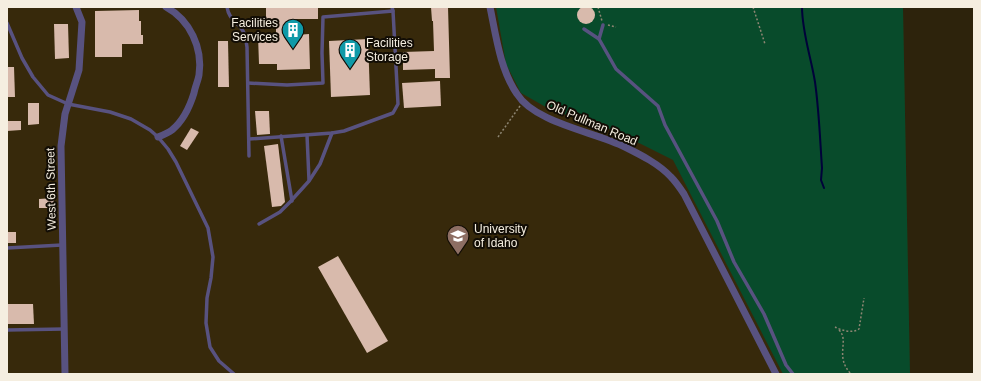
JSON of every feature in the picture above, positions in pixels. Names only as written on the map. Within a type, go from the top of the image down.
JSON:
[{"type":"street","name":"West 6th Street","points":[[65,374],[61,146],[65,114],[79,70],[82,22],[76,7]]},
{"type":"street","points":[[158,137],[172,130],[181,120],[191,103],[199,75],[199,62],[195,40],[187,24],[175,12],[166,7]]},
{"type":"street","name":"Old Pullman Road","points":[[490,7],[504,70],[523,102],[544,116],[625,146],[657,164],[671,176],[684,194],[776,374]]},
{"type":"lane","points":[[228,7],[228,14],[244,32],[247,47],[249,156]]},
{"type":"lane","points":[[248,83],[287,85],[324,84],[322,53],[323,17],[393,9],[398,104],[394,113],[344,131],[249,139]]},
{"type":"lane","points":[[7,23],[22,58],[33,77],[48,95],[68,104],[110,112],[131,119],[150,130],[168,149],[176,162],[208,228],[213,257],[211,278],[206,298],[206,323],[210,347],[219,361],[234,374]]},
{"type":"lane","points":[[599,39],[603,25]]},
{"type":"lane","points":[[584,29],[599,39],[616,69],[658,106],[665,125],[717,221],[734,262],[764,314],[786,365],[793,374]]},
{"type":"lane","points":[[259,224],[280,212],[309,180],[320,164],[332,133]]},
{"type":"lane","points":[[307,135],[309,180]]},
{"type":"lane","points":[[281,136],[292,200]]},
{"type":"lane","points":[[7,248],[63,245]]},
{"type":"lane","points":[[7,330],[65,329]]},
{"type":"path","points":[[753,7],[765,44]]},
{"type":"path","points":[[498,137],[523,102]]},
{"type":"path","points":[[835,327],[856,331],[859,329],[864,298]]},
{"type":"path","points":[[838,328],[844,337],[842,358],[844,366],[851,374]]},
{"type":"shaded area","name":"University of Idaho","points":[[7,7],[903,7],[910,374],[7,374]]},
{"type":"green space","points":[[496,7],[903,7],[910,374],[783,374],[673,160],[613,130],[551,110],[521,93],[506,64]]},
{"type":"building","points":[[582,6],[590,6],[595,11],[593,22],[590,24],[582,24],[577,19],[577,11]]},
{"type":"building","points":[[266,7],[318,7],[318,19],[295,19],[296,35],[309,34],[310,69],[277,70],[277,64],[259,64],[258,36],[273,35],[276,33],[276,20],[266,20]]},
{"type":"building","points":[[431,7],[448,7],[450,78],[435,78],[435,69],[403,70],[403,52],[434,51]]},
{"type":"building","points":[[139,10],[139,21],[141,21],[141,35],[143,35],[143,44],[122,44],[122,57],[95,57],[95,11]]},
{"type":"building","points":[[54,24],[68,24],[69,58],[55,59]]},
{"type":"building","name":"Facilities Storage","points":[[368,39],[370,95],[331,97],[329,41]]},
{"type":"building","points":[[218,41],[228,41],[229,87],[218,87]]},
{"type":"building","points":[[7,67],[14,67],[15,97],[7,97]]},
{"type":"building","points":[[440,81],[441,106],[404,108],[402,83]]},
{"type":"building","points":[[28,103],[39,103],[39,124],[28,125]]},
{"type":"building","points":[[255,111],[269,111],[270,134],[257,135]]},
{"type":"building","points":[[7,121],[21,121],[21,130],[7,131]]},
{"type":"building","points":[[191,128],[199,132],[187,150],[180,146]]},
{"type":"building","points":[[278,144],[285,202],[281,206],[272,207],[264,146]]},
{"type":"building","points":[[54,198],[54,208],[39,208],[39,199]]},
{"type":"building","points":[[7,232],[16,232],[16,243],[7,243]]},
{"type":"building","points":[[338,256],[388,341],[367,353],[318,267]]},
{"type":"building","points":[[7,304],[33,304],[34,324],[7,324]]},
{"type":"waterway","points":[[802,7],[803,26],[816,93],[822,168],[821,180],[824,188]]},
{"type":"place","name":"Facilities Services","points":[[293,50]]},
{"type":"place","name":"Facilities Storage","points":[[350,70]]},
{"type":"place","name":"University of Idaho","points":[[458,256]]}]
